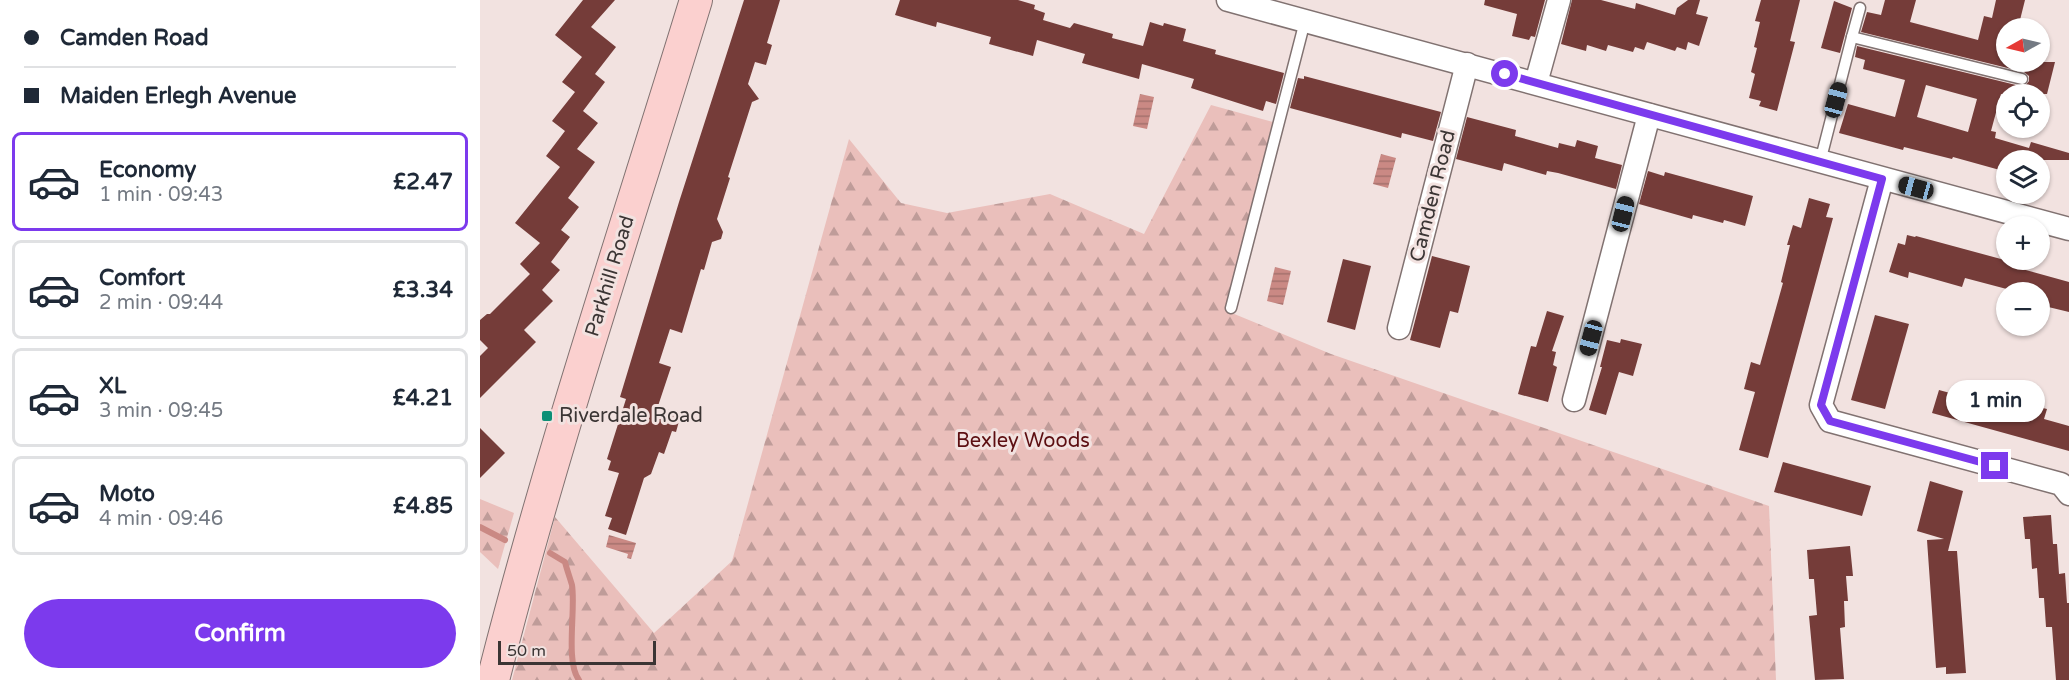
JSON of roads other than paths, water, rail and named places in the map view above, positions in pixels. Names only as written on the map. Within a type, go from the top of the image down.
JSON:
[{"type":"main road","name":"Parkhill Road","points":[[489,676],[628,215],[696,0]]},
{"type":"street","points":[[1228,0],[1302,13],[1467,64],[2069,229]]},
{"type":"street","points":[[1536,83],[1559,0]]},
{"type":"street","name":"Camden Road","points":[[1399,328],[1467,64]]},
{"type":"street","points":[[1575,400],[1649,115]]},
{"type":"street","points":[[1882,179],[1821,405],[1830,421],[2061,484],[2069,494]]},
{"type":"lane","points":[[1820,162],[1860,8]]},
{"type":"lane","points":[[1231,308],[1302,13]]},
{"type":"lane","points":[[1852,37],[2022,79]]},
{"type":"waterway","points":[[480,527],[505,540]]},
{"type":"waterway","points":[[550,553],[565,562],[572,585],[572,648],[575,672],[579,680]]},
{"type":"place","name":"Riverdale Road","points":[[547,416]]},
{"type":"park label","name":"Bexley Woods","points":[[1023,441]]}]
